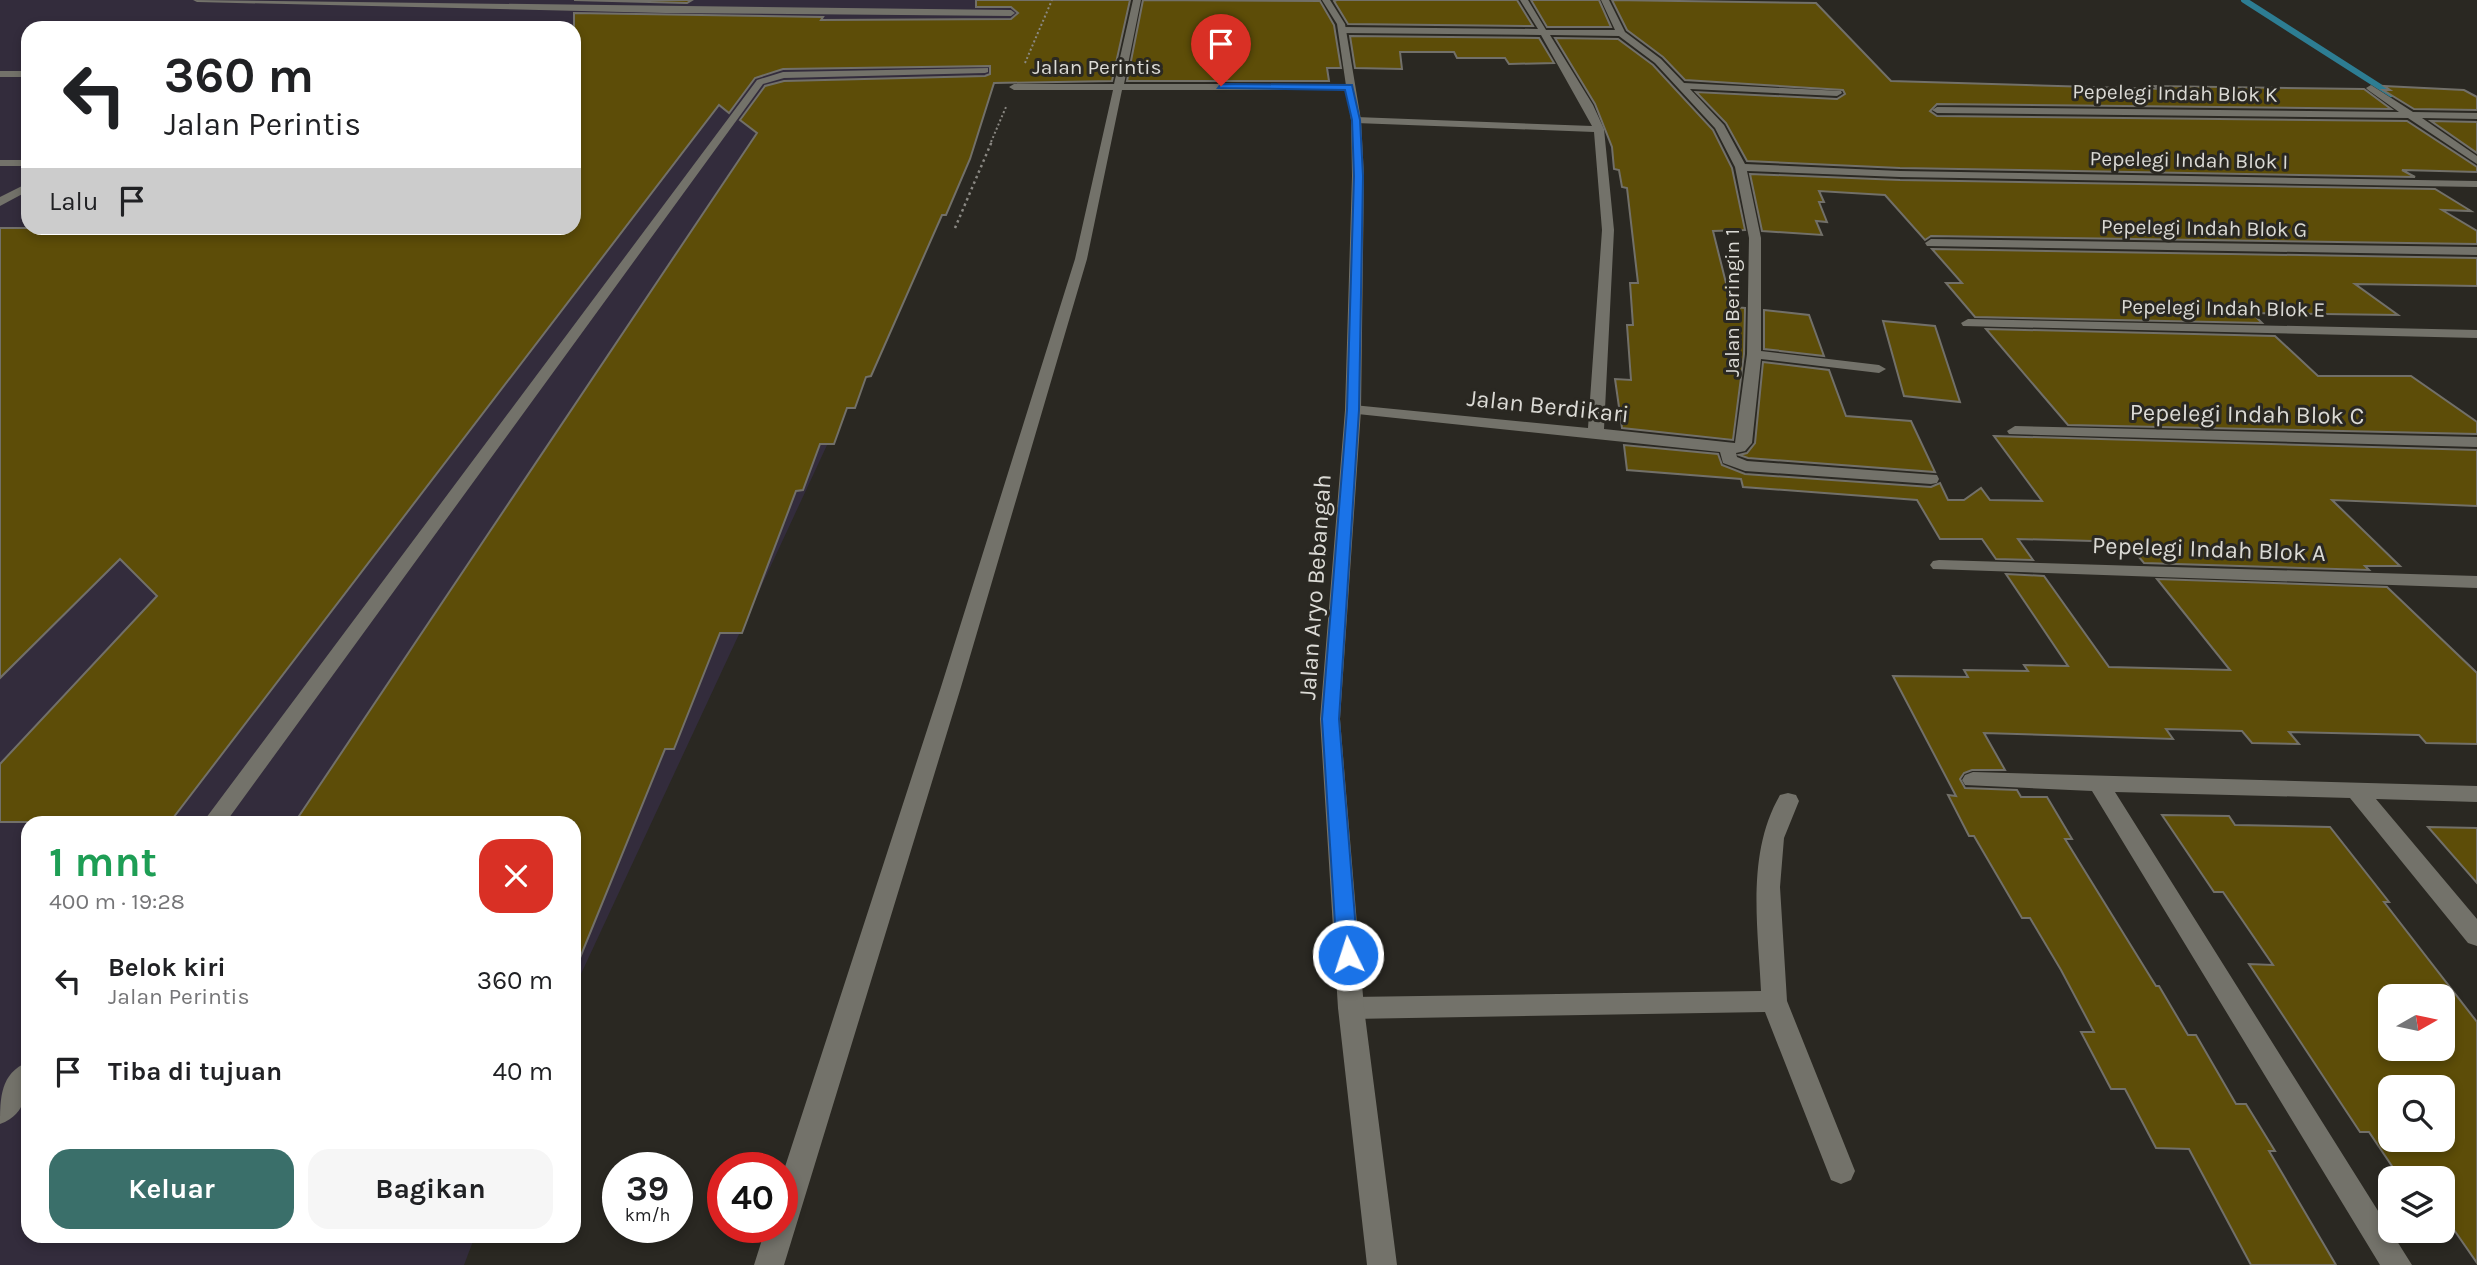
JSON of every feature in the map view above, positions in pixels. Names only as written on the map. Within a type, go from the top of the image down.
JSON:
[{"type":"street","points":[[198,0],[665,10],[1010,13]]},
{"type":"street","points":[[798,1173],[951,687],[1081,259],[1137,0]]},
{"type":"street","name":"Jalan Aryo Bebangah","points":[[1326,0],[1338,16],[1342,30],[1356,120],[1358,176],[1353,410],[1330,719],[1351,1008],[1382,1265]]},
{"type":"street","points":[[1524,0],[1588,105],[1599,129],[1608,230],[1596,433]]},
{"type":"street","name":"Jalan Beringin 1","points":[[1605,0],[1621,33],[1658,61],[1720,127],[1741,167],[1755,238],[1754,354],[1745,435],[1733,448]]},
{"type":"street","points":[[1342,30],[1621,33]]},
{"type":"street","points":[[218,816],[760,82],[783,75],[985,70]]},
{"type":"street","points":[[0,74],[21,74]]},
{"type":"street","points":[[1682,86],[1837,93]]},
{"type":"street","name":"Jalan Perintis","points":[[1014,87],[1349,87]]},
{"type":"street","points":[[2371,88],[2477,160]]},
{"type":"street","name":"Pepelegi Indah Blok K","points":[[1937,110],[2477,117]]},
{"type":"street","points":[[1356,120],[1599,129]]},
{"type":"street","points":[[0,163],[21,163]]},
{"type":"street","name":"Pepelegi Indah Blok I","points":[[1741,167],[1900,174],[2477,184]]},
{"type":"street","points":[[0,202],[21,190]]},
{"type":"street","name":"Pepelegi Indah Blok G","points":[[1931,243],[2477,251]]},
{"type":"street","name":"Pepelegi Indah Blok E","points":[[1968,323],[2477,334]]},
{"type":"street","points":[[1754,354],[1879,369]]},
{"type":"street","name":"Jalan Berdikari","points":[[1353,410],[1733,448]]},
{"type":"street","name":"Pepelegi Indah Blok C","points":[[2015,431],[2477,442]]},
{"type":"street","points":[[1733,448],[1729,460],[1745,466],[1931,480]]},
{"type":"street","name":"Pepelegi Indah Blok A","points":[[1938,565],[2477,582]]},
{"type":"street","points":[[1973,780],[2477,794]]},
{"type":"street","points":[[2099,784],[2398,1265]]},
{"type":"street","points":[[2356,790],[2477,936]]},
{"type":"street","points":[[1788,801],[1773,838],[1768,887],[1774,1001],[1841,1171]]},
{"type":"street","points":[[1351,1008],[1774,1001]]},
{"type":"street","points":[[0,1112],[21,1084]]},
{"type":"street","points":[[769,1265],[776,1243]]},
{"type":"path","points":[[955,228],[1052,0]]},
{"type":"shaded area","points":[[0,0],[1034,0],[581,974],[581,816],[21,816],[21,1243],[472,1243],[464,1265],[0,1265]]},
{"type":"building","points":[[574,0],[692,0],[687,3]]},
{"type":"building","points":[[976,0],[1130,0],[1112,81],[994,83],[970,159],[946,215],[942,215],[871,376],[866,377],[855,408],[847,408],[834,444],[820,444],[803,490],[796,491],[742,633],[720,633],[674,749],[665,749],[581,955],[581,816],[299,816],[757,133],[740,120],[765,86],[784,81],[985,76],[990,74],[990,66],[783,69],[755,78],[729,113],[719,105],[175,816],[21,816],[21,822],[0,822],[0,764],[157,596],[120,559],[0,678],[0,228],[21,228],[21,235],[581,235],[581,21],[574,21],[574,13],[823,17],[821,20],[1011,19],[1018,13],[1011,7],[976,7]]},
{"type":"building","points":[[1143,0],[1320,1],[1334,25],[1341,68],[1327,68],[1329,81],[1127,81]]},
{"type":"building","points":[[1517,0],[1533,26],[1348,24],[1334,1]]},
{"type":"building","points":[[1531,0],[1599,0],[1611,27],[1547,27]]},
{"type":"building","points":[[1612,0],[1816,3],[1891,81],[2159,89],[2154,86],[2364,89],[2391,109],[1937,104],[1930,111],[1937,116],[2407,121],[2477,167],[2477,172],[2402,170],[2415,177],[1900,168],[1747,161],[1726,123],[1696,92],[1837,99],[1845,94],[1843,90],[1685,80],[1663,57],[1627,30]]},
{"type":"building","points":[[1350,36],[1539,38],[1554,63],[1509,64],[1505,58],[1457,58],[1454,52],[1400,52],[1402,69],[1355,68]]},
{"type":"building","points":[[1555,38],[1618,39],[1653,65],[1713,130],[1732,168],[1745,230],[1713,231],[1732,307],[1745,308],[1744,354],[1733,440],[1622,428],[1615,379],[1631,380],[1627,325],[1633,325],[1630,283],[1638,283],[1627,188],[1622,187],[1619,170],[1614,169],[1612,147],[1595,104]]},
{"type":"building","points":[[2384,86],[2464,90],[2477,97],[2477,110],[2414,109],[2383,90],[2390,90]]},
{"type":"building","points":[[2431,121],[2477,122],[2477,153]]},
{"type":"building","points":[[1750,174],[1900,180],[2435,189],[2471,211],[2442,210],[2477,231],[2477,244],[1931,236],[1925,240],[1885,195],[1819,191],[1824,202],[1819,202],[1827,222],[1816,221],[1822,235],[1762,231]]},
{"type":"building","points":[[1932,249],[2477,258],[2477,286],[2355,284],[2398,315],[2252,313],[2262,323],[1975,317],[1946,283],[1962,283]]},
{"type":"building","points":[[1764,310],[1809,315],[1824,356],[1764,349]]},
{"type":"building","points":[[1883,321],[1935,326],[1960,402],[1904,396]]},
{"type":"building","points":[[1986,329],[2275,336],[2318,376],[2411,376],[2477,422],[2477,434],[2068,425]]},
{"type":"building","points":[[1763,362],[1829,370],[1846,416],[1911,421],[1935,472],[1748,458],[1739,455],[1747,453],[1755,443]]},
{"type":"building","points":[[1994,436],[2477,450],[2477,506],[2332,500],[2400,566],[2365,566],[2369,570],[2144,563],[2128,544],[2093,541],[2018,539],[2033,560],[1996,559],[1982,539],[1940,539],[1917,500],[1743,487],[1741,479],[1627,470],[1624,445],[1718,454],[1722,465],[1745,474],[1931,487],[1940,483],[1948,500],[1964,500],[1981,488],[1990,500],[2042,501]]},
{"type":"building","points":[[2006,574],[2044,576],[2109,667],[2230,670],[2157,579],[2387,587],[2477,673],[2477,744],[2426,743],[2419,735],[2289,732],[2299,744],[2252,743],[2242,731],[2166,729],[2173,739],[1984,733],[2005,770],[1972,770],[1964,773],[1960,779],[1965,788],[2017,790],[2021,797],[2047,797],[2072,839],[2065,839],[2156,986],[2159,986],[2188,1035],[2196,1035],[2236,1104],[2246,1104],[2275,1151],[2269,1151],[2336,1265],[2251,1265],[2189,1149],[2156,1148],[2125,1089],[2111,1089],[2081,1032],[2094,1032],[2061,970],[2030,918],[2022,918],[1974,836],[1969,836],[1948,795],[1956,796],[1893,676],[1968,677],[1964,670],[2028,671],[2024,665],[2068,666]]},
{"type":"building","points":[[2162,815],[2229,816],[2235,825],[2330,827],[2389,902],[2384,902],[2448,984],[2378,984],[2378,1061],[2455,1061],[2455,994],[2477,1022],[2477,1263],[2455,1231],[2455,1166],[2392,1166],[2382,1152],[2455,1152],[2455,1075],[2378,1075],[2378,1145],[2369,1132],[2360,1132],[2249,964],[2273,965],[2223,892],[2214,892]]},
{"type":"building","points":[[2428,827],[2477,828],[2477,883]]},
{"type":"waterway","points":[[2244,0],[2391,94]]},
{"type":"route","points":[[1221,86],[1349,87],[1356,120],[1358,176],[1353,410],[1330,719],[1348,955]]}]
